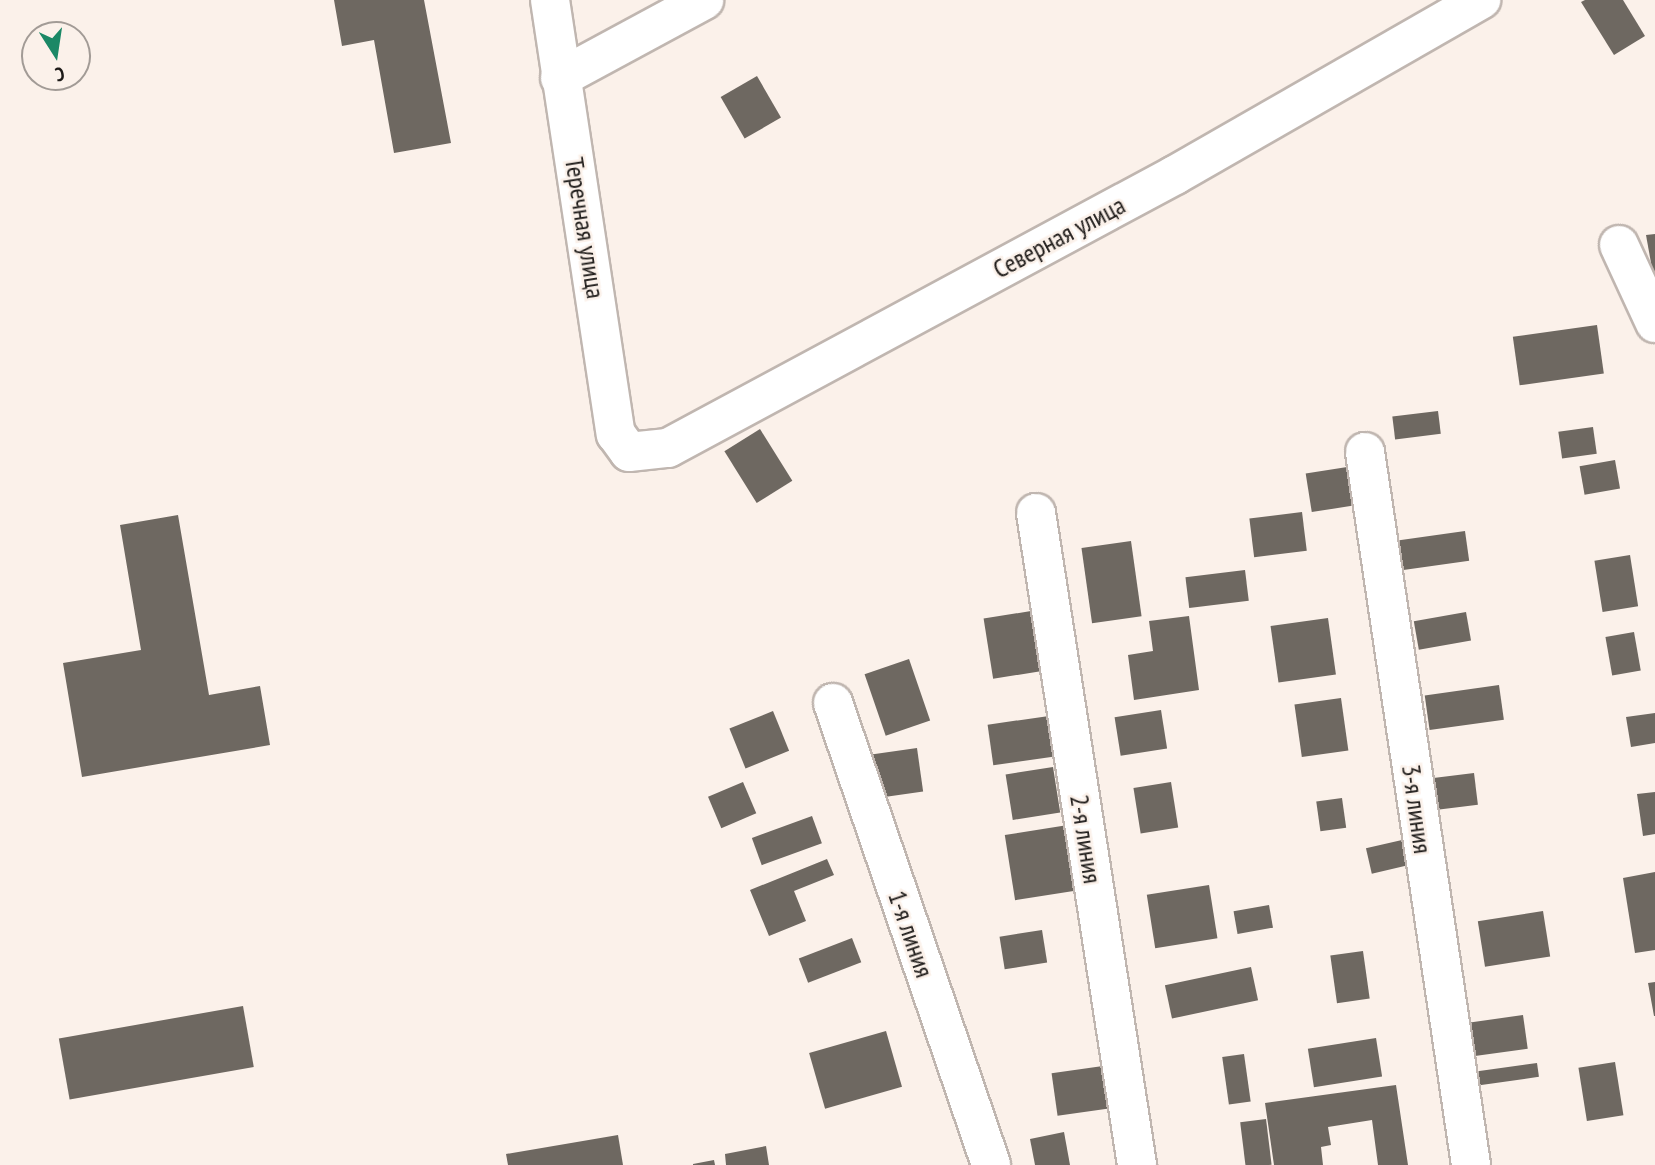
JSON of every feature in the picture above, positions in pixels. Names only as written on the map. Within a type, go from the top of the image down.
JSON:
[{"type":"street","name":"Теречная улица","points":[[550,0],[616,434],[629,452]]},
{"type":"street","points":[[560,78],[704,0]]},
{"type":"street","name":"Северная улица","points":[[629,452],[668,448],[1175,175],[1481,0]]},
{"type":"street","points":[[1619,244],[1655,323]]},
{"type":"street","name":"3-я линия","points":[[1365,452],[1471,1165]]},
{"type":"street","name":"2-я линия","points":[[1036,513],[1137,1165]]},
{"type":"street","name":"1-я линия","points":[[834,703],[991,1165]]},
{"type":"building","points":[[334,0],[424,0],[451,143],[394,153],[374,40],[342,46]]},
{"type":"building","points":[[1623,0],[1645,36],[1614,55],[1581,2]]},
{"type":"building","points":[[757,76],[781,118],[745,139],[721,97]]},
{"type":"building","points":[[1655,234],[1655,274],[1653,274],[1646,235]]},
{"type":"building","points":[[1597,325],[1604,374],[1520,385],[1513,337]]},
{"type":"building","points":[[1438,411],[1441,434],[1395,439],[1392,417]]},
{"type":"building","points":[[1593,427],[1597,454],[1562,459],[1558,432]]},
{"type":"building","points":[[760,429],[792,481],[757,503],[724,451]]},
{"type":"building","points":[[1615,460],[1620,489],[1585,495],[1580,466]]},
{"type":"building","points":[[1360,465],[1366,504],[1312,512],[1306,474]]},
{"type":"building","points":[[1302,512],[1307,551],[1254,557],[1249,518]]},
{"type":"building","points":[[178,515],[209,695],[260,686],[270,745],[82,777],[63,663],[141,650],[120,525]]},
{"type":"building","points":[[1465,531],[1469,561],[1400,570],[1396,541]]},
{"type":"building","points":[[1131,541],[1142,616],[1092,623],[1081,548]]},
{"type":"building","points":[[1630,555],[1638,606],[1603,612],[1594,561]]},
{"type":"building","points":[[1245,570],[1249,601],[1189,608],[1185,577]]},
{"type":"building","points":[[1031,611],[1041,671],[993,679],[984,619]]},
{"type":"building","points":[[1466,612],[1471,641],[1419,650],[1414,621]]},
{"type":"building","points":[[1189,616],[1199,690],[1134,700],[1128,655],[1153,651],[1149,621]]},
{"type":"building","points":[[1328,618],[1336,674],[1278,683],[1271,626]]},
{"type":"building","points":[[1634,632],[1641,670],[1612,675],[1605,637]]},
{"type":"building","points":[[909,659],[930,720],[886,736],[865,674]]},
{"type":"building","points":[[1499,685],[1504,720],[1430,730],[1425,695]]},
{"type":"building","points":[[1341,698],[1348,750],[1302,757],[1294,705]]},
{"type":"building","points":[[1161,710],[1167,749],[1121,756],[1115,717]]},
{"type":"building","points":[[773,711],[789,751],[746,768],[729,729]]},
{"type":"building","points":[[1655,713],[1655,743],[1631,747],[1626,717]]},
{"type":"building","points":[[1049,716],[1055,757],[993,765],[988,725]]},
{"type":"building","points":[[917,748],[923,792],[878,798],[871,754]]},
{"type":"building","points":[[1053,767],[1060,812],[1013,820],[1006,775]]},
{"type":"building","points":[[1474,773],[1478,805],[1429,811],[1425,779]]},
{"type":"building","points":[[743,782],[756,813],[721,828],[708,797]]},
{"type":"building","points":[[1171,782],[1178,827],[1141,833],[1133,788]]},
{"type":"building","points":[[1655,792],[1655,834],[1643,836],[1637,794]]},
{"type":"building","points":[[1342,798],[1346,828],[1320,831],[1316,802]]},
{"type":"building","points":[[812,816],[822,843],[762,865],[752,838]]},
{"type":"building","points":[[1068,825],[1078,890],[1015,900],[1005,835]]},
{"type":"building","points":[[1402,840],[1408,865],[1372,874],[1366,848]]},
{"type":"building","points":[[827,859],[834,875],[794,891],[806,921],[769,936],[750,890]]},
{"type":"building","points":[[1655,872],[1655,950],[1635,953],[1623,878]]},
{"type":"building","points":[[1209,885],[1217,938],[1155,948],[1147,895]]},
{"type":"building","points":[[1269,905],[1273,928],[1238,934],[1234,911]]},
{"type":"building","points":[[1543,911],[1550,956],[1485,967],[1478,921]]},
{"type":"building","points":[[1042,930],[1047,963],[1005,969],[1000,937]]},
{"type":"building","points":[[852,938],[861,962],[808,983],[799,958]]},
{"type":"building","points":[[1363,951],[1370,999],[1337,1003],[1330,956]]},
{"type":"building","points":[[1251,967],[1258,1000],[1172,1019],[1165,985]]},
{"type":"building","points":[[1655,982],[1655,1016],[1654,1016],[1648,983]]},
{"type":"building","points":[[243,1006],[254,1067],[70,1100],[59,1038]]},
{"type":"building","points":[[1523,1015],[1528,1049],[1471,1057],[1467,1023]]},
{"type":"building","points":[[886,1031],[902,1087],[825,1109],[809,1053]]},
{"type":"building","points":[[1376,1038],[1382,1077],[1314,1087],[1308,1049]]},
{"type":"building","points":[[1244,1054],[1251,1102],[1229,1105],[1222,1057]]},
{"type":"building","points":[[1615,1062],[1623,1115],[1587,1121],[1578,1068]]},
{"type":"building","points":[[1537,1063],[1539,1077],[1480,1085],[1478,1071]]},
{"type":"building","points":[[1110,1065],[1116,1108],[1058,1116],[1052,1073]]},
{"type":"building","points":[[1396,1085],[1408,1165],[1378,1165],[1372,1120],[1328,1127],[1331,1145],[1321,1147],[1323,1165],[1274,1165],[1265,1103]]},
{"type":"building","points":[[1266,1119],[1272,1165],[1245,1165],[1240,1122]]},
{"type":"building","points":[[1064,1132],[1070,1165],[1035,1165],[1030,1139]]},
{"type":"building","points":[[618,1135],[623,1165],[508,1165],[506,1154]]},
{"type":"building","points":[[766,1146],[769,1165],[726,1165],[725,1154]]},
{"type":"building","points":[[714,1160],[715,1165],[693,1165],[693,1164]]}]
